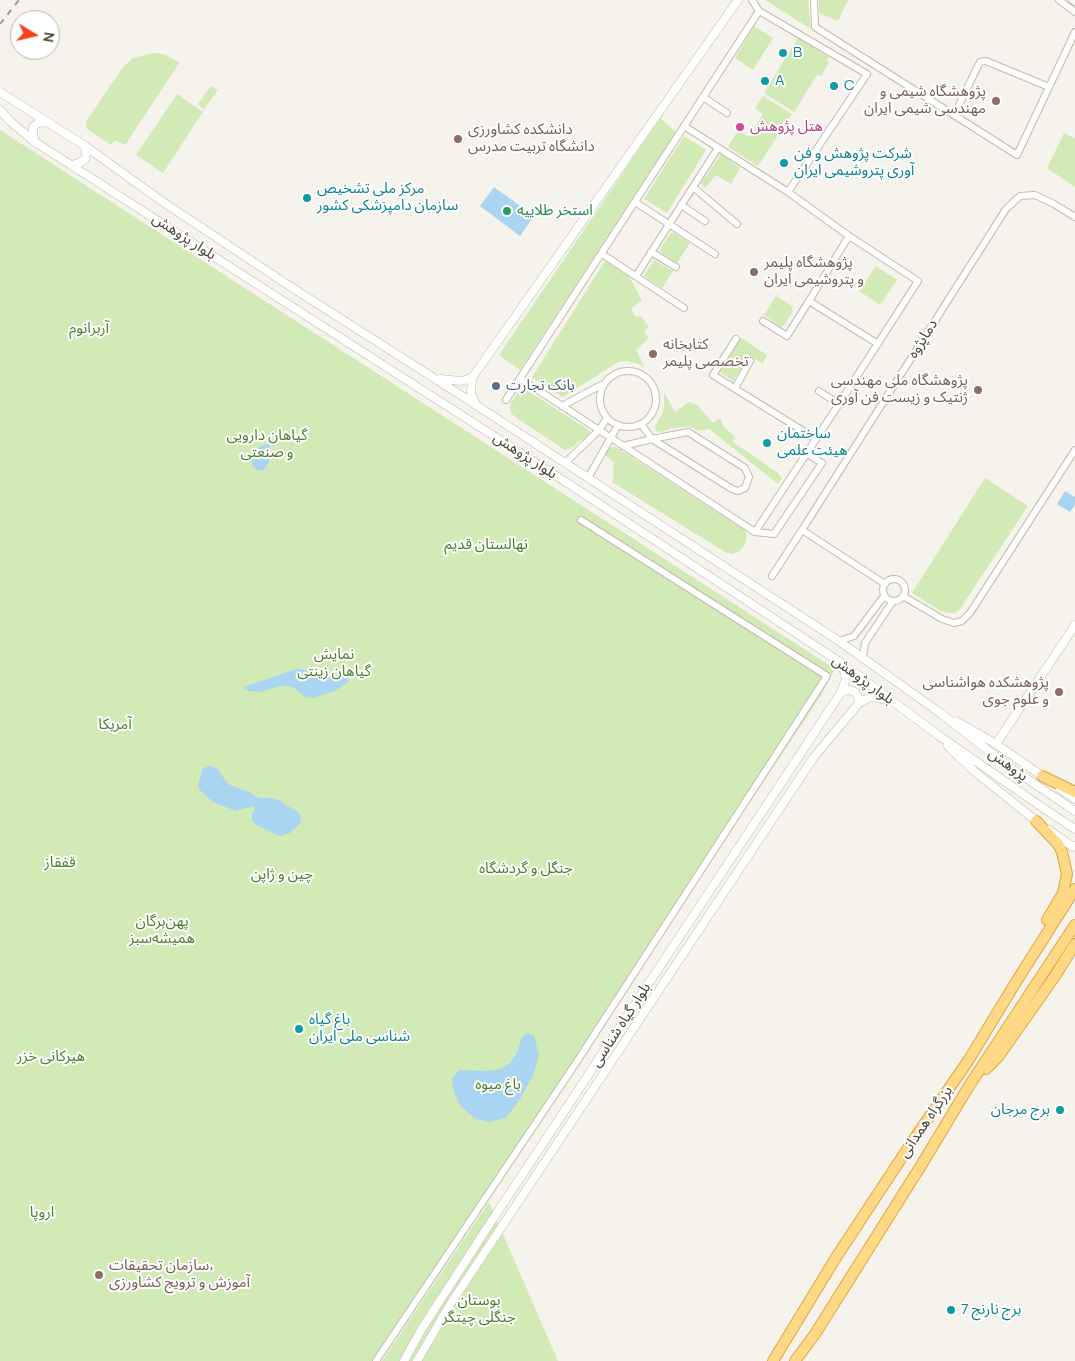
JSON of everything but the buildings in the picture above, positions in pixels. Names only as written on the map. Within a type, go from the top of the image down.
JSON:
[{"type":"highway","points":[[1042,776],[1075,792]]},
{"type":"highway","points":[[968,1060],[975,1036],[1063,893],[1068,874],[1062,852],[1058,844],[1036,821]]},
{"type":"highway","name":"بزرگراه همدانی","points":[[774,1359],[835,1259],[968,1060],[1075,889]]},
{"type":"highway","name":"بزرگراه همدانی","points":[[795,1361],[815,1334],[969,1086],[1075,925]]},
{"type":"highway","points":[[969,1086],[998,1057],[1075,944]]},
{"type":"highway","name":"بزرگراه همدانی","points":[[801,1361],[815,1334]]},
{"type":"street","points":[[475,404],[471,393],[472,378],[738,0]]},
{"type":"street","points":[[752,0],[759,10],[867,74],[788,192]]},
{"type":"street","points":[[814,0],[815,27],[1017,155],[1075,32]]},
{"type":"street","points":[[1059,0],[1075,12]]},
{"type":"street","points":[[506,400],[759,10]]},
{"type":"street","points":[[954,115],[980,62],[986,60],[1049,87]]},
{"type":"street","name":"بلوار پژوهش","points":[[0,92],[85,146],[163,202],[288,285],[475,404],[839,641],[939,712],[962,731]]},
{"type":"street","points":[[703,97],[727,113]]},
{"type":"street","name":"بلوار پژوهش","points":[[0,110],[35,142],[572,486],[840,662],[938,735],[1075,828]]},
{"type":"street","points":[[35,142],[33,127],[38,123],[48,122]]},
{"type":"street","points":[[684,126],[788,192],[849,236],[918,281],[840,404],[755,532]]},
{"type":"street","points":[[72,165],[84,159],[86,154],[85,146]]},
{"type":"street","points":[[636,276],[718,148]]},
{"type":"street","points":[[693,187],[737,224]]},
{"type":"street","name":"دماپژوه","points":[[772,576],[1006,209],[1020,196],[1035,195],[1075,217]]},
{"type":"street","points":[[635,202],[715,254]]},
{"type":"street","points":[[681,205],[705,221]]},
{"type":"street","points":[[763,321],[787,336],[849,236]]},
{"type":"street","points":[[652,252],[676,267]]},
{"type":"street","points":[[602,254],[684,308]]},
{"type":"street","points":[[809,301],[878,344]]},
{"type":"street","points":[[736,339],[713,375],[816,439]]},
{"type":"street","points":[[735,388],[750,361]]},
{"type":"street","points":[[627,370],[645,376],[651,382],[656,392],[654,411],[641,424],[632,427],[618,425],[607,418],[602,411],[600,393],[604,384],[618,372],[627,370]]},
{"type":"street","points":[[436,379],[461,381],[472,378]]},
{"type":"street","points":[[521,379],[755,532],[774,534],[822,463],[806,453]]},
{"type":"street","points":[[562,406],[604,384]]},
{"type":"street","points":[[819,392],[840,404]]},
{"type":"street","points":[[565,463],[598,430],[607,418]]},
{"type":"street","points":[[623,446],[652,439],[688,432],[745,468],[749,477],[745,488],[738,491],[732,489],[652,439],[641,424]]},
{"type":"street","points":[[588,478],[618,425]]},
{"type":"street","points":[[903,596],[942,619],[954,623],[962,621],[970,613],[1075,450]]},
{"type":"street","points":[[376,1361],[574,1066],[827,676],[581,520]]},
{"type":"street","points":[[802,530],[885,584]]},
{"type":"street","points":[[839,641],[854,636],[884,596],[883,588],[885,584],[891,579],[898,580],[904,585],[905,592],[901,599],[893,601],[884,596]]},
{"type":"street","points":[[863,657],[865,643],[893,601]]},
{"type":"street","points":[[996,744],[1075,625]]},
{"type":"street","points":[[840,662],[846,678],[842,691],[849,690],[855,692],[859,703],[870,697],[894,702]]},
{"type":"street","name":"بلوار گیاه شناسی","points":[[404,1361],[421,1330],[487,1228],[842,691]]},
{"type":"street","name":"بلوار گیاه شناسی","points":[[417,1361],[451,1303],[814,757],[859,703]]},
{"type":"street","points":[[939,712],[996,744],[1075,799]]},
{"type":"street","name":"پژوهش","points":[[962,731],[1008,766],[1075,811]]},
{"type":"street","points":[[938,735],[974,771],[1036,821],[1075,846]]},
{"type":"green space","points":[[765,0],[808,0],[811,29]]},
{"type":"green space","points":[[819,0],[848,0],[838,21],[819,13]]},
{"type":"green space","points":[[754,26],[773,38],[753,70],[735,58]]},
{"type":"green space","points":[[798,38],[829,57],[827,60],[829,62],[821,76],[817,75],[794,112],[764,93]]},
{"type":"green space","points":[[154,53],[163,54],[180,62],[125,145],[115,140],[111,145],[87,129],[87,120],[123,67],[133,58]]},
{"type":"green space","points":[[211,86],[218,90],[204,109],[198,104]]},
{"type":"green space","points":[[177,94],[203,112],[163,173],[136,155]]},
{"type":"green space","points":[[763,96],[792,114],[758,166],[728,147],[738,131],[749,137],[763,114],[755,108]]},
{"type":"green space","points":[[660,118],[676,132],[520,370],[499,355]]},
{"type":"green space","name":"باغ گیاه‌ شناسی ملی ایران","points":[[0,130],[835,669],[820,697],[377,1361],[0,1361]]},
{"type":"green space","points":[[1064,133],[1075,138],[1075,187],[1047,168]]},
{"type":"green space","points":[[684,136],[706,150],[667,213],[644,199]]},
{"type":"green space","points":[[721,154],[740,168],[731,184],[716,175],[705,188],[701,183]]},
{"type":"green space","points":[[674,233],[690,243],[677,263],[661,252],[660,249],[670,234]]},
{"type":"green space","points":[[654,260],[673,271],[662,288],[644,276]]},
{"type":"green space","points":[[605,261],[628,275],[642,300],[631,308],[635,317],[641,316],[649,327],[644,332],[649,338],[636,350],[645,368],[627,361],[618,362],[563,397],[532,377]]},
{"type":"green space","points":[[876,266],[897,280],[880,305],[859,291]]},
{"type":"green space","points":[[776,296],[792,306],[793,311],[781,327],[764,315]]},
{"type":"green space","points":[[741,338],[767,355],[763,363],[749,356],[733,381],[720,372]]},
{"type":"green space","points":[[522,387],[590,431],[591,435],[585,441],[581,440],[570,449],[565,450],[515,417],[511,413],[511,402]]},
{"type":"green space","points":[[664,392],[675,412],[689,402],[697,405],[713,423],[720,418],[724,427],[735,437],[733,442],[778,473],[782,478],[778,484],[709,429],[698,431],[691,427],[685,427],[673,428],[662,432],[656,431],[655,426],[663,412]]},
{"type":"green space","points":[[611,447],[616,447],[745,530],[747,538],[744,546],[738,552],[732,554],[725,552],[612,482],[614,478],[614,462],[605,455]]},
{"type":"green space","points":[[985,478],[1028,506],[960,609],[955,613],[947,613],[912,593]]},
{"type":"green space","name":"بوستان جنگلی چیتگر","points":[[489,1202],[558,1361],[382,1361]]},
{"type":"water","name":"استخر طلاییه","points":[[494,187],[534,216],[520,236],[480,206]]},
{"type":"water","points":[[268,444],[272,445],[265,453],[269,458],[269,462],[263,471],[257,470],[252,462],[255,454],[260,447]]},
{"type":"water","points":[[1065,491],[1075,497],[1075,505],[1070,512],[1057,504]]},
{"type":"water","points":[[299,669],[319,675],[339,675],[343,677],[346,674],[350,678],[347,683],[334,691],[313,698],[305,697],[294,688],[288,686],[276,687],[261,692],[250,691],[244,687],[293,670]]},
{"type":"water","points":[[210,766],[218,769],[230,785],[259,798],[279,800],[296,810],[301,817],[301,822],[288,834],[279,836],[252,821],[252,814],[255,809],[253,806],[236,811],[213,802],[200,790],[198,785],[202,770]]},
{"type":"water","points":[[528,1033],[534,1036],[539,1055],[533,1075],[520,1099],[506,1118],[490,1122],[476,1119],[459,1103],[454,1092],[452,1079],[459,1070],[485,1071],[501,1069],[510,1063],[517,1053],[522,1037]]},
{"type":"railway","points":[[0,24],[19,0]]},
{"type":"place","name":"B","points":[[783,53]]},
{"type":"place","name":"A","points":[[765,81]]},
{"type":"place","name":"C","points":[[834,86]]},
{"type":"place","name":"پژوهشگاه شیمی و مهندسی شیمی ایران","points":[[996,101]]},
{"type":"place","name":"هتل پژوهش","points":[[740,127]]},
{"type":"place","name":"دانشکده کشاورزی دانشگاه تربیت مدرس","points":[[458,139]]},
{"type":"place","name":"شرکت پژوهش و فن آوری پتروشیمی ایران","points":[[784,163]]},
{"type":"place","name":"مرکز ملی تشخیص سازمان دامپزشکی کشور","points":[[307,198]]},
{"type":"place","name":"استخر طلاییه","points":[[507,211]]},
{"type":"place","name":"پژوهشگاه پلیمر و پتروشیمی ایران","points":[[754,272]]},
{"type":"place","name":"کتابخانه تخصصی پلیمر","points":[[653,354]]},
{"type":"place","name":"بانک تجارت","points":[[496,386]]},
{"type":"place","name":"پژوهشگاه ملی مهندسی ژنتیک و زیست فن آوری","points":[[978,390]]},
{"type":"place","name":"ساختمان هیئت علمی","points":[[767,443]]},
{"type":"place","name":"پژوهشکده هواشناسی و علوم جوی","points":[[1059,692]]},
{"type":"place","name":"باغ گیاه‌ شناسی ملی ایران","points":[[299,1029]]},
{"type":"place","name":"برج مرجان","points":[[1060,1110]]},
{"type":"place","name":"سازمان تحقیقات، آموزش و ترویج کشاورزی","points":[[99,1275]]},
{"type":"place","name":"برج نارنج 7","points":[[951,1310]]},
{"type":"park label","name":"آربرانوم","points":[[89,329]]},
{"type":"park label","name":"گیاهان دارویی و صنعتی","points":[[267,444]]},
{"type":"park label","name":"نهالستان قدیم","points":[[486,545]]},
{"type":"park label","name":"نمایش گیاهان زینتی","points":[[334,664]]},
{"type":"park label","name":"آمریکا","points":[[115,725]]},
{"type":"park label","name":"قفقاز","points":[[60,863]]},
{"type":"park label","name":"جنگل و گردشگاه","points":[[526,869]]},
{"type":"park label","name":"چین و ژاپن","points":[[282,875]]},
{"type":"park label","name":"پهن‌برگان همیشه‌سبز","points":[[162,930]]},
{"type":"park label","name":"هیرکانی خزر","points":[[51,1057]]},
{"type":"park label","name":"باغ میوه","points":[[498,1085]]},
{"type":"park label","name":"اروپا","points":[[42,1213]]}]
